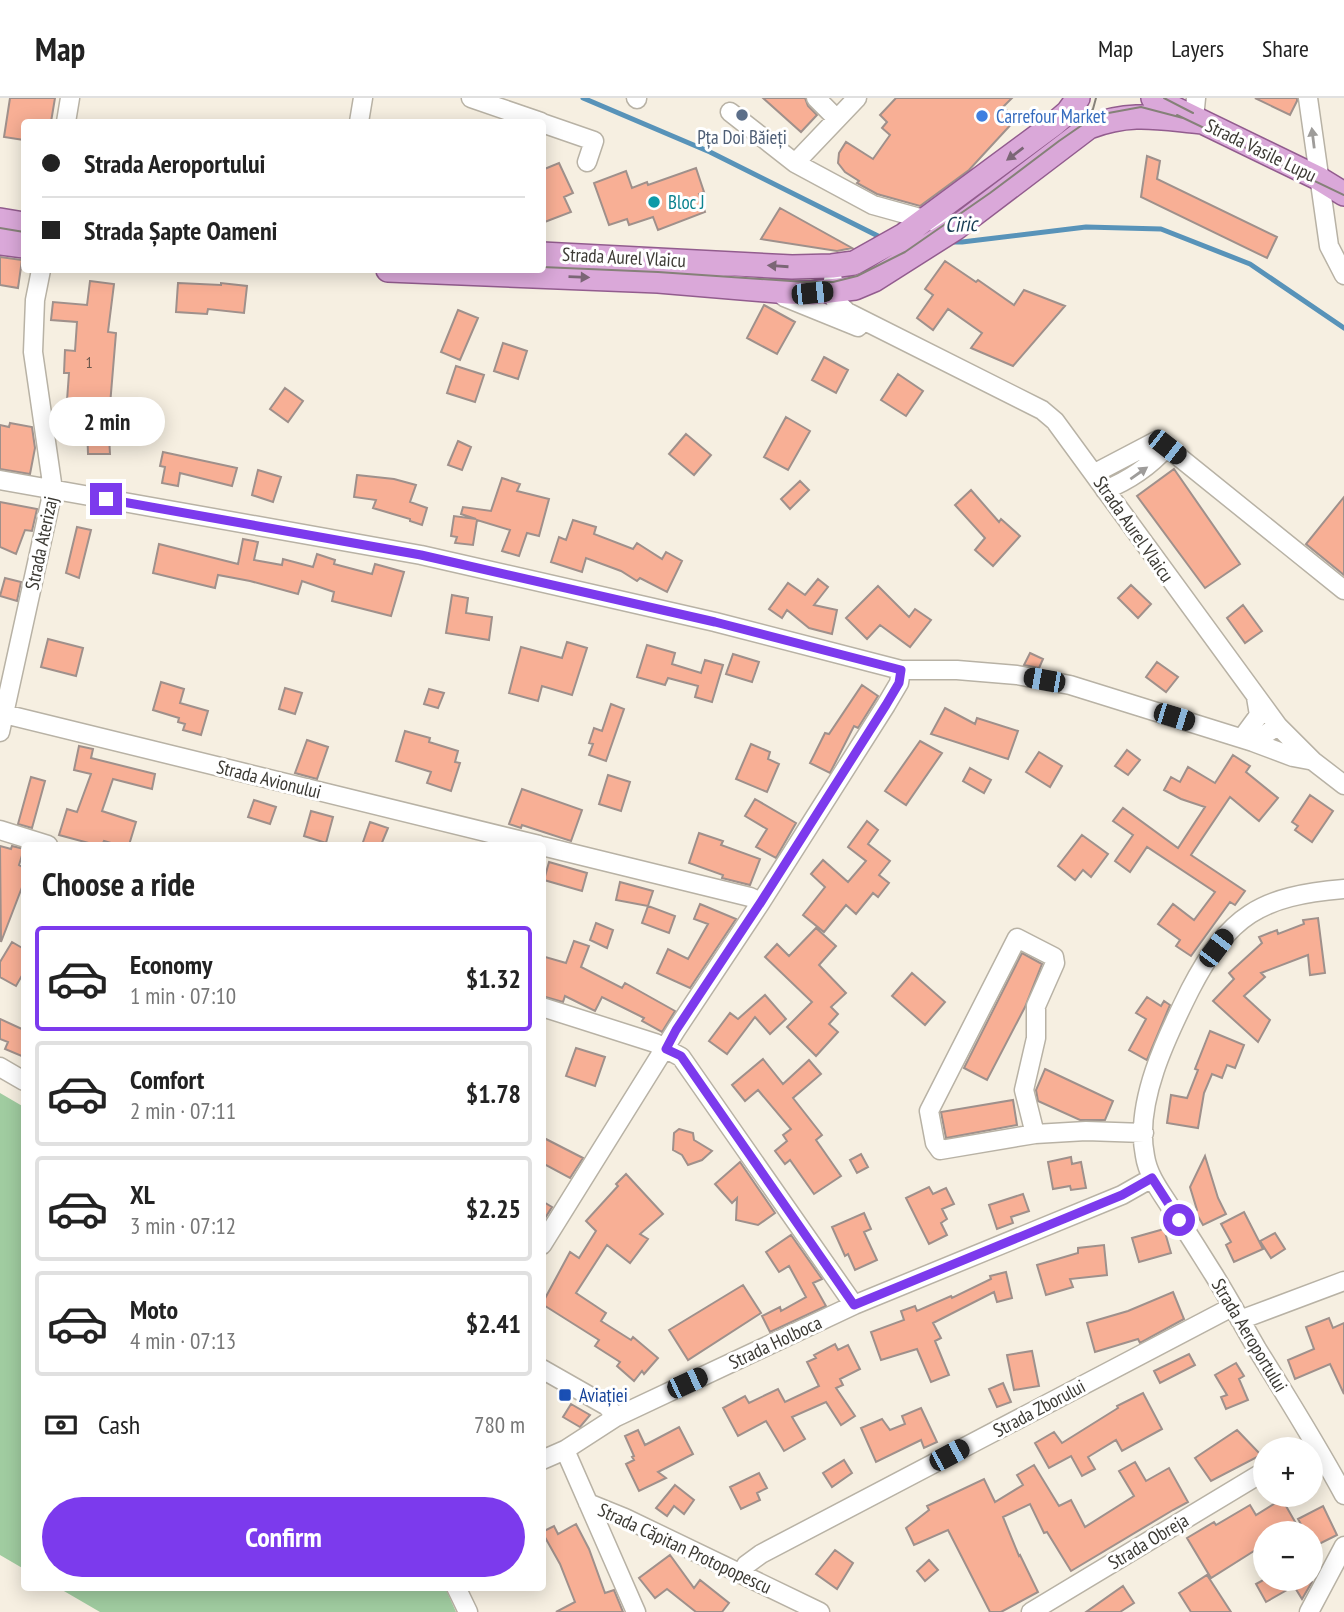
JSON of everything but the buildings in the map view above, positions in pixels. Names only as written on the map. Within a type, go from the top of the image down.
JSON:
[{"type":"main road","name":"Strada Vasile Lupu","points":[[1153,98],[1198,113],[1334,186]]},
{"type":"main road","name":"Strada Aurel Vlaicu","points":[[546,254],[792,267],[853,263],[904,235],[978,181],[1073,105]]},
{"type":"main road","name":"Strada Aurel Vlaicu","points":[[462,273],[658,281],[812,293],[855,288],[918,254],[956,228],[1089,127],[1135,115],[1198,113]]},
{"type":"main road","points":[[0,220],[21,224]]},
{"type":"main road","points":[[0,243],[21,246]]},
{"type":"street","points":[[66,119],[70,98]]},
{"type":"street","points":[[360,119],[363,98]]},
{"type":"street","points":[[471,98],[531,119]]},
{"type":"street","points":[[816,98],[837,119]]},
{"type":"street","points":[[795,163],[857,98]]},
{"type":"street","points":[[1308,98],[1334,186],[1329,246],[1344,275]]},
{"type":"street","points":[[730,112],[795,163],[873,205],[956,228]]},
{"type":"street","points":[[546,124],[594,141],[587,162]]},
{"type":"street","points":[[832,266],[834,290]]},
{"type":"street","name":"Strada Aterizaj","points":[[0,732],[2,713],[53,490],[33,352],[40,273]]},
{"type":"street","points":[[874,280],[864,290],[860,302],[863,311],[879,329]]},
{"type":"street","name":"Strada Aurel Vlaicu","points":[[765,290],[852,326],[879,329]]},
{"type":"street","name":"Strada Aurel Vlaicu","points":[[834,290],[835,300],[847,312],[1042,410],[1055,421],[1278,726],[1313,761],[1344,785]]},
{"type":"street","points":[[1095,473],[1162,443]]},
{"type":"street","points":[[1105,490],[1128,481],[1154,462],[1162,443]]},
{"type":"street","points":[[1162,443],[1344,590]]},
{"type":"street","points":[[0,480],[421,555],[715,622],[901,670],[957,670],[1070,685],[1273,747],[1293,757],[1313,761]]},
{"type":"street","points":[[546,1239],[676,1030],[761,902],[899,683],[901,670]]},
{"type":"street","points":[[1248,740],[1259,715],[1256,696]]},
{"type":"street","name":"Strada Avionului","points":[[2,713],[525,842]]},
{"type":"street","points":[[1248,740],[1278,726]]},
{"type":"street","points":[[0,830],[38,842]]},
{"type":"street","name":"Strada Avionului","points":[[546,847],[750,897],[761,902]]},
{"type":"street","points":[[1152,1178],[1144,1156],[1147,1095],[1157,1060],[1204,963],[1227,932],[1251,911],[1278,900],[1344,888]]},
{"type":"street","points":[[1035,1134],[1024,1090],[1037,1038],[1036,1006],[1055,964],[1054,957],[1017,938],[929,1111],[935,1143],[940,1150],[1035,1134],[1086,1131],[1144,1133]]},
{"type":"street","points":[[546,1008],[681,1056],[854,1305]]},
{"type":"street","points":[[0,1067],[21,1079]]},
{"type":"street","name":"Strada Holboca","points":[[546,1458],[565,1450],[616,1417],[854,1305],[1122,1195],[1152,1178]]},
{"type":"street","name":"Strada Aeroportului","points":[[1152,1178],[1236,1313],[1304,1437]]},
{"type":"street","name":"Strada Zborului","points":[[741,1574],[746,1565],[761,1554],[1236,1313],[1344,1281]]},
{"type":"street","points":[[546,1371],[607,1406],[616,1417]]},
{"type":"street","points":[[565,1450],[636,1612]]},
{"type":"street","name":"Strada Aeroportului","points":[[1323,1466],[1344,1495]]},
{"type":"street","name":"Strada Obreja","points":[[1031,1612],[1253,1478]]},
{"type":"street","name":"Strada Căpitan Protopopescu","points":[[588,1503],[625,1518],[820,1612]]},
{"type":"street","points":[[1309,1612],[1344,1546]]},
{"type":"street","points":[[458,1591],[468,1612]]},
{"type":"green space","points":[[0,1093],[21,1105],[21,1567],[0,1555]]},
{"type":"green space","points":[[64,1591],[447,1591],[456,1612],[100,1612]]},
{"type":"waterway","name":"Ciric","points":[[583,98],[710,152],[882,238]]},
{"type":"waterway","name":"Ciric","points":[[951,242],[1086,227],[1161,229],[1250,264],[1344,328]]},
{"type":"tram line","points":[[1080,123],[1093,109],[1096,98]]},
{"type":"tram line","points":[[1164,98],[1193,113]]},
{"type":"tram line","points":[[546,267],[833,282],[857,276],[905,252],[1059,141],[1103,114],[1141,107],[1183,118]]},
{"type":"tram line","points":[[1177,115],[1344,195]]},
{"type":"tram line","points":[[0,228],[21,232]]},
{"type":"place","name":"Pța Doi Băieți","points":[[742,115]]},
{"type":"place","name":"Carrefour Market","points":[[982,116]]},
{"type":"place","name":"Bloc J","points":[[654,202]]},
{"type":"place","name":"Aviației","points":[[565,1395]]},
{"type":"route","points":[[106,499],[421,555],[715,622],[901,670],[899,683],[886,705],[666,1049],[681,1056],[854,1305],[1122,1195],[1152,1178],[1179,1220]]}]
